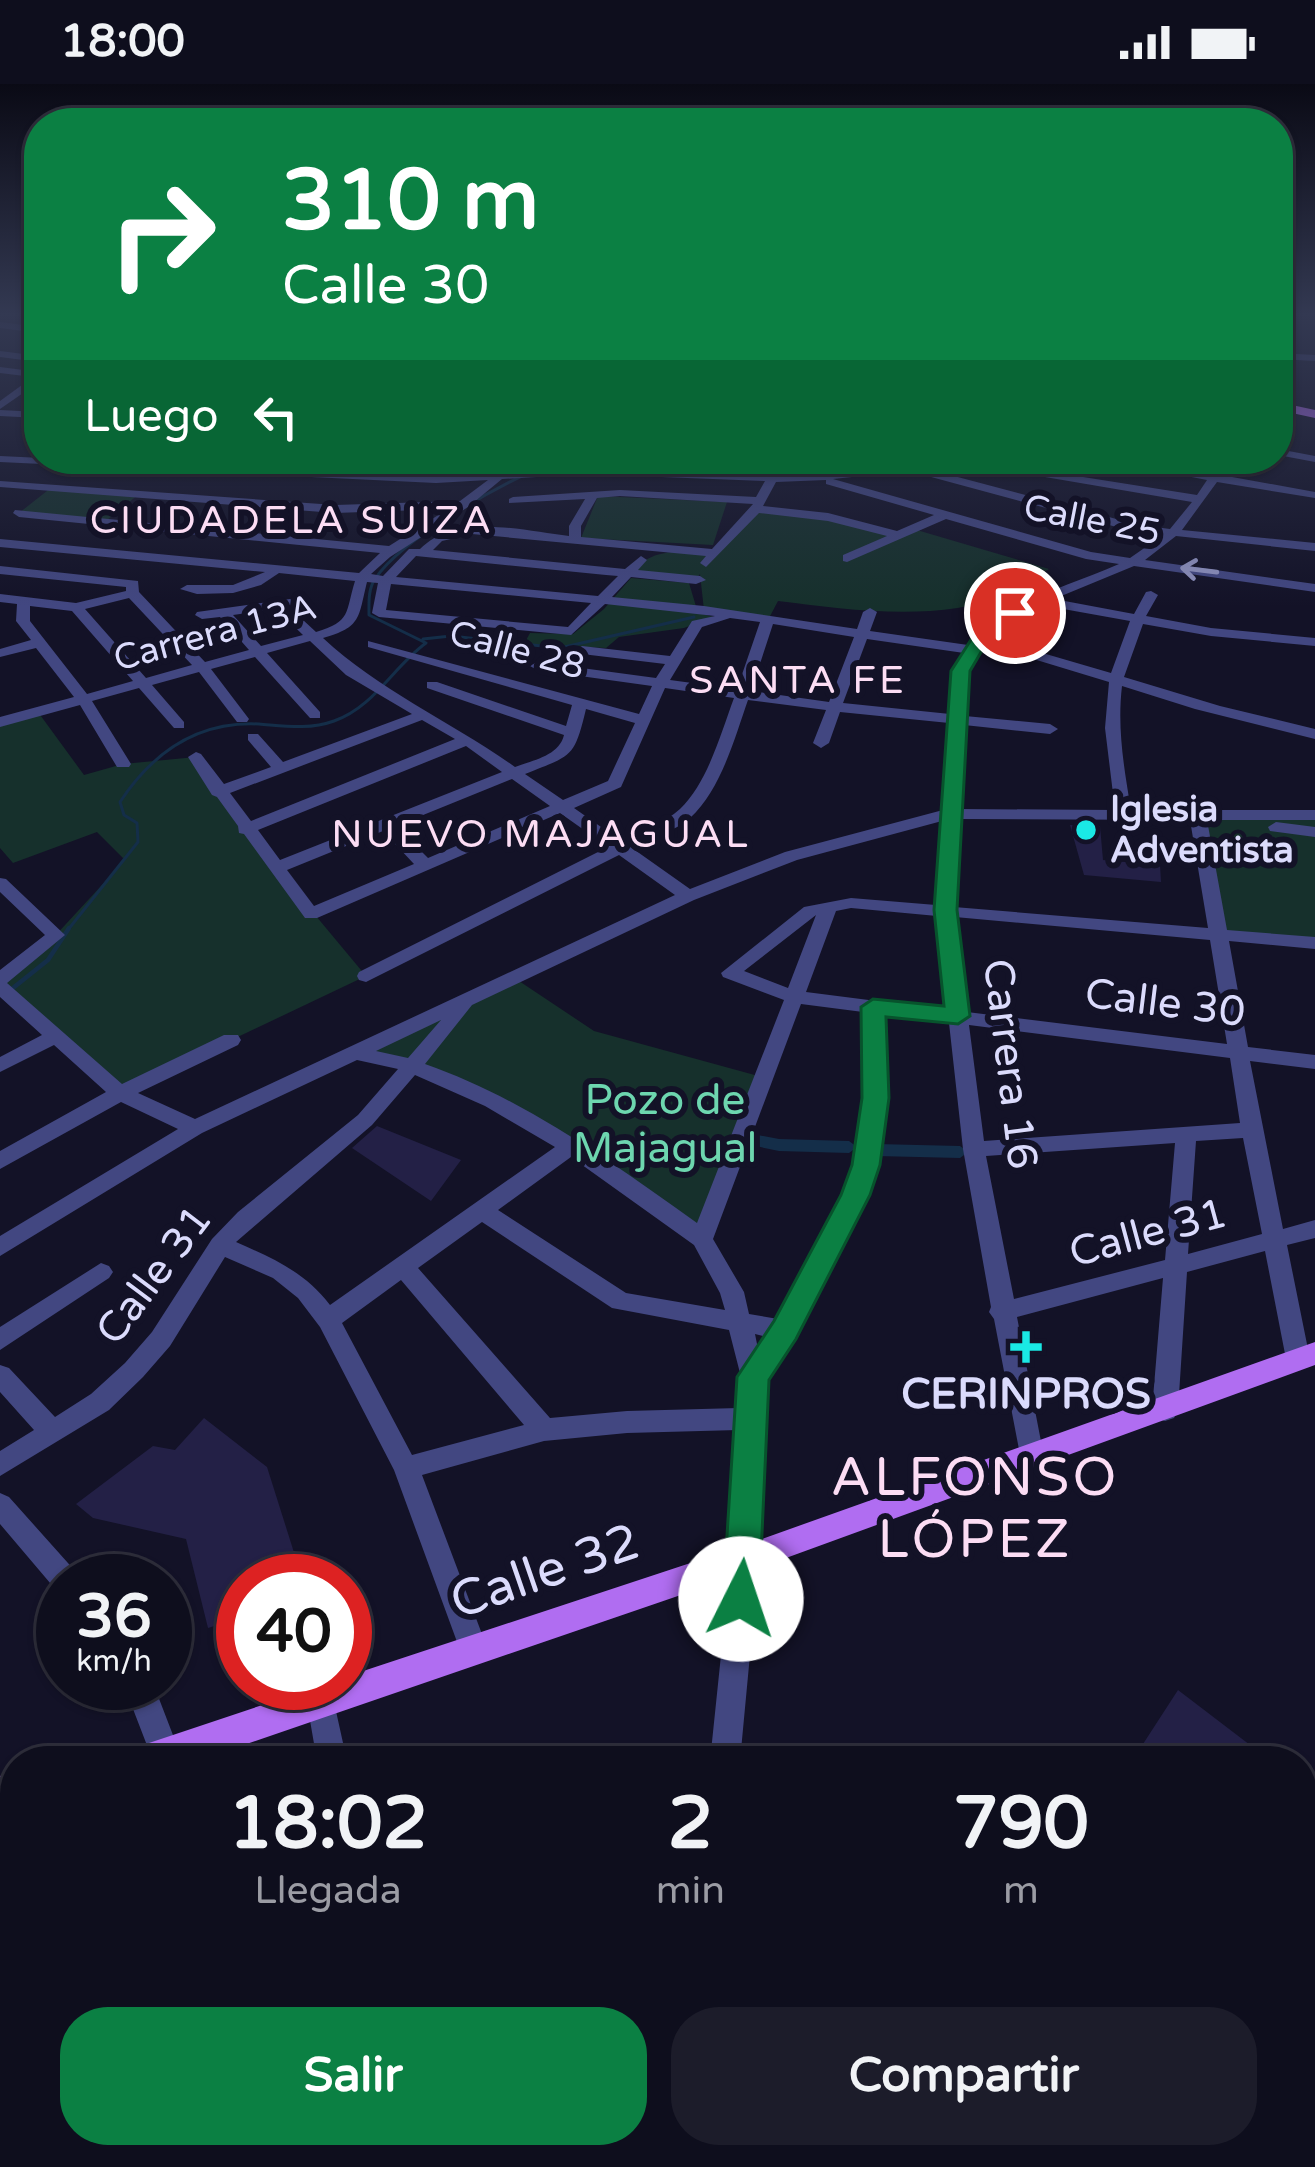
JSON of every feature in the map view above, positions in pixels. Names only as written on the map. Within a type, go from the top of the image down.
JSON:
[{"type":"main road","name":"Calle 32","points":[[372,1686],[745,1559],[1306,1356]]},
{"type":"main road","name":"Calle 32","points":[[195,1746],[301,1710]]},
{"type":"street","name":"Calle 25","points":[[262,474],[376,480],[436,480],[476,474]]},
{"type":"street","points":[[0,598],[76,608],[132,589],[160,558],[262,474]]},
{"type":"street","points":[[376,480],[380,474]]},
{"type":"street","points":[[436,480],[440,474]]},
{"type":"street","name":"Carrera 13A","points":[[6,721],[315,639],[353,620],[392,550],[502,474]]},
{"type":"street","name":"Calle 25","points":[[689,474],[821,478],[1026,540],[1132,564],[1315,587]]},
{"type":"street","points":[[704,610],[700,580],[713,553],[758,505],[773,474]]},
{"type":"street","points":[[821,478],[857,474]]},
{"type":"street","points":[[933,474],[1060,511],[1173,535],[1315,547]]},
{"type":"street","points":[[1037,474],[1198,499]]},
{"type":"street","points":[[1191,474],[1315,495]]},
{"type":"street","points":[[976,644],[1040,601],[1132,564],[1173,535],[1217,474]]},
{"type":"street","points":[[0,484],[335,509],[460,505]]},
{"type":"street","points":[[0,528],[52,488]]},
{"type":"street","points":[[513,501],[594,494],[758,505],[894,534]]},
{"type":"street","points":[[574,539],[575,526],[594,494]]},
{"type":"street","points":[[1026,540],[1060,511]]},
{"type":"street","points":[[19,514],[392,550]]},
{"type":"street","points":[[847,558],[944,515]]},
{"type":"street","points":[[423,553],[438,538],[458,531],[713,553]]},
{"type":"street","points":[[291,540],[418,532]]},
{"type":"street","points":[[0,542],[704,610],[976,644],[1315,734]]},
{"type":"street","points":[[606,571],[676,550]]},
{"type":"street","points":[[373,580],[413,552],[700,580]]},
{"type":"street","points":[[373,580],[381,615],[568,632],[632,574],[641,560]]},
{"type":"street","points":[[239,586],[264,581],[274,570]]},
{"type":"street","points":[[0,571],[132,589],[242,719]]},
{"type":"street","points":[[1124,817],[1111,737],[1112,681],[1150,595]]},
{"type":"street","points":[[24,601],[22,620],[84,700],[122,764]]},
{"type":"street","points":[[1040,601],[1315,642]]},
{"type":"street","points":[[202,615],[286,604],[315,639],[382,691],[467,740],[688,896]]},
{"type":"street","points":[[76,608],[179,724]]},
{"type":"street","points":[[223,612],[315,715]]},
{"type":"street","points":[[821,743],[870,612]]},
{"type":"street","points":[[196,758],[311,914],[615,784],[642,719],[697,624],[729,615]]},
{"type":"street","points":[[366,976],[623,849],[690,809],[742,696],[768,620]]},
{"type":"street","points":[[0,653],[41,642]]},
{"type":"street","name":"Calle 28","points":[[374,644],[642,719]]},
{"type":"street","name":"Carrera 16","points":[[976,644],[960,671],[954,720],[945,910],[974,1149],[1030,1457]]},
{"type":"street","points":[[582,650],[673,661]]},
{"type":"street","points":[[520,682],[542,660],[742,696],[1050,729]]},
{"type":"street","points":[[406,703],[457,666]]},
{"type":"street","points":[[432,685],[572,733]]},
{"type":"street","points":[[0,699],[6,721]]},
{"type":"street","points":[[276,868],[559,755],[572,733],[580,700]]},
{"type":"street","points":[[218,792],[425,714]]},
{"type":"street","points":[[253,737],[282,770]]},
{"type":"street","points":[[245,829],[467,740]]},
{"type":"street","points":[[310,760],[343,789]]},
{"type":"street","points":[[0,1247],[195,1128],[688,896],[791,856],[948,814],[1315,815]]},
{"type":"street","points":[[1198,817],[1315,832]]},
{"type":"street","points":[[1198,817],[1252,1130],[1306,1356]]},
{"type":"street","points":[[387,826],[427,867]]},
{"type":"street","points":[[0,883],[56,935],[0,983],[120,1094],[195,1128]]},
{"type":"street","points":[[702,1239],[829,905],[945,910],[1315,944]]},
{"type":"street","name":"Calle 30","points":[[829,905],[792,922],[730,973],[795,998],[1315,1062]]},
{"type":"street","name":"Calle 31","points":[[0,1465],[100,1402],[134,1370],[161,1339],[220,1246],[246,1218],[365,1120],[467,1003]]},
{"type":"street","points":[[753,1377],[785,1330],[856,1195],[866,1165],[875,1098],[873,1007]]},
{"type":"street","points":[[416,1022],[430,1030],[433,1038]]},
{"type":"street","points":[[0,1065],[54,1036]]},
{"type":"street","points":[[0,1161],[120,1094],[231,1040]]},
{"type":"street","points":[[356,1053],[479,1095],[569,1148],[702,1239],[718,1263],[742,1323],[753,1377],[745,1559],[726,1746]]},
{"type":"street","points":[[974,1149],[1252,1130]]},
{"type":"street","points":[[1165,1409],[1186,1135]]},
{"type":"street","points":[[328,1320],[569,1148]]},
{"type":"street","points":[[482,1211],[591,1287],[620,1301],[785,1330]]},
{"type":"street","name":"Calle 31","points":[[1001,1312],[1315,1229]]},
{"type":"street","points":[[220,1246],[281,1272],[306,1291],[328,1320],[406,1468],[474,1650]]},
{"type":"street","points":[[403,1267],[544,1430]]},
{"type":"street","points":[[0,1340],[101,1272]]},
{"type":"street","points":[[0,1375],[53,1433]]},
{"type":"street","points":[[406,1468],[544,1430],[627,1421],[750,1419]]},
{"type":"street","points":[[0,1504],[43,1554]]},
{"type":"street","points":[[144,1710],[153,1746]]},
{"type":"street","points":[[323,1710],[329,1746]]},
{"type":"green space","points":[[658,474],[773,474],[770,480]]},
{"type":"green space","points":[[52,487],[139,494],[106,521],[19,513]]},
{"type":"green space","points":[[598,496],[727,502],[713,545],[581,538]]},
{"type":"green space","points":[[756,509],[828,517],[894,534],[910,528],[1049,569],[1009,594],[953,609],[894,612],[778,601],[768,620],[704,610],[700,574],[696,580],[631,573],[658,555],[713,553]]},
{"type":"green space","points":[[631,578],[689,583],[698,613],[714,617],[684,628],[619,637],[606,648],[524,644],[530,633],[573,634]]},
{"type":"green space","points":[[38,712],[84,775],[123,764],[196,757],[276,868],[366,976],[120,1093],[0,979],[42,950],[125,860],[97,832],[13,863],[0,848],[0,722]]},
{"type":"green space","points":[[1315,815],[1315,943],[1218,932],[1198,817]]},
{"type":"green space","name":"Pozo de Majagual","points":[[516,979],[594,1031],[762,1077],[698,1244],[634,1192],[479,1095],[356,1053]]},
{"type":"building","points":[[1070,825],[1100,826],[1103,860],[1160,865],[1161,882],[1084,875]]},
{"type":"building","points":[[377,1126],[461,1160],[431,1201],[352,1148]]},
{"type":"building","points":[[204,1418],[267,1467],[294,1554],[216,1554],[216,1625],[208,1628],[186,1539],[93,1518],[76,1504],[153,1446],[175,1450]]},
{"type":"building","points":[[1178,1690],[1251,1746],[1142,1746]]},
{"type":"waterway","points":[[67,931],[138,842],[137,823],[124,815],[120,802],[147,768],[179,743],[216,728],[315,726],[361,706],[426,643],[369,615],[375,579],[431,528],[528,474]]},
{"type":"waterway","points":[[423,639],[451,636],[560,648],[694,617]]},
{"type":"waterway","points":[[13,988],[48,960],[67,931]]},
{"type":"waterway","points":[[747,1139],[849,1147]]},
{"type":"waterway","points":[[876,1150],[960,1152]]},
{"type":"place","name":"Iglesia Adventista","points":[[1086,830]]},
{"type":"place","name":"CERINPROS","points":[[1026,1347]]},
{"type":"district","name":"CIUDADELA SUIZA","points":[[292,520]]},
{"type":"district","name":"SANTA FE","points":[[798,680]]},
{"type":"district","name":"NUEVO MAJAGUAL","points":[[541,834]]},
{"type":"district","name":"ALFONSO LÓPEZ","points":[[975,1508]]},
{"type":"route","points":[[741,1599],[753,1377],[785,1330],[856,1195],[866,1165],[875,1098],[873,1007],[958,1016],[945,910],[960,671],[980,639],[1015,613]]}]
